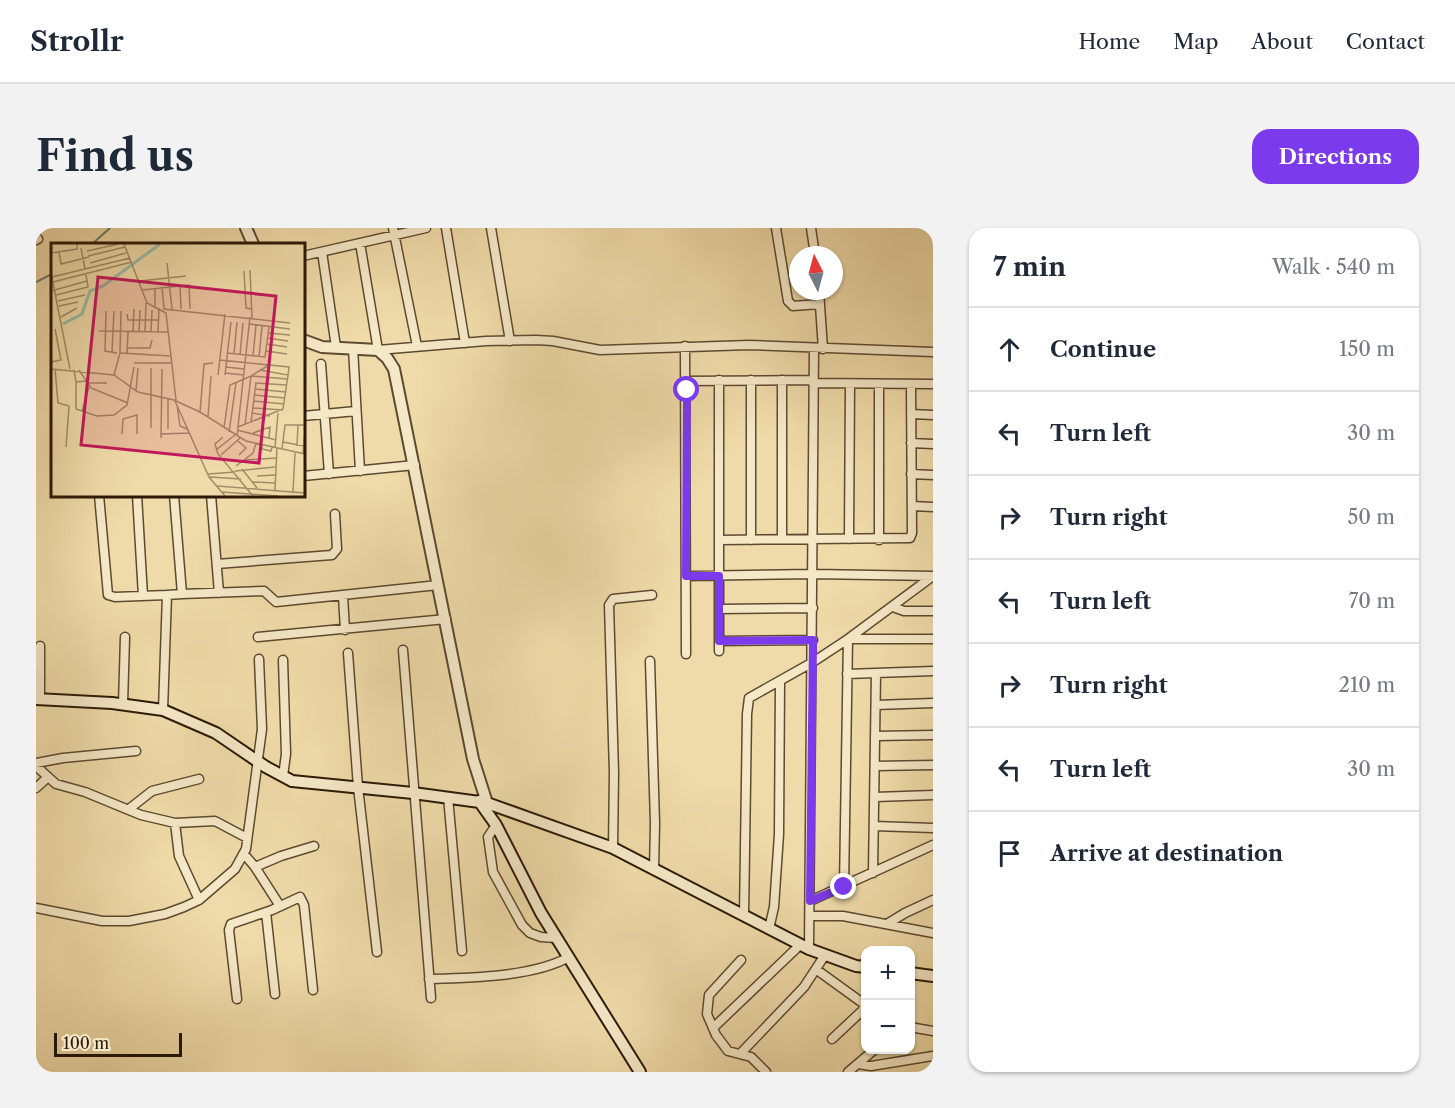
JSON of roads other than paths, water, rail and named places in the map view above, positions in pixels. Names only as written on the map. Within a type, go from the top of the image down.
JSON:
[{"type":"main road","points":[[246,228],[253,243]]},
{"type":"main road","points":[[304,340],[322,347],[378,350],[394,369],[483,802],[536,904],[640,1072]]},
{"type":"main road","points":[[38,699],[123,704],[163,710],[216,733],[292,781],[483,802],[613,848],[769,930],[825,955],[861,966]]},
{"type":"main road","points":[[915,974],[933,976]]},
{"type":"street","points":[[304,256],[360,243],[394,231],[426,228]]},
{"type":"street","points":[[446,228],[465,343]]},
{"type":"street","points":[[491,228],[510,341]]},
{"type":"street","points":[[776,228],[788,302],[793,306],[820,304]]},
{"type":"street","points":[[811,228],[814,246]]},
{"type":"street","points":[[394,231],[417,346]]},
{"type":"street","points":[[360,243],[378,350],[465,343],[553,341],[600,350],[749,345],[933,352]]},
{"type":"street","points":[[322,252],[336,347]]},
{"type":"street","points":[[713,1028],[805,947],[810,916],[813,382],[818,348],[820,300]]},
{"type":"street","points":[[686,346],[686,654]]},
{"type":"street","points":[[353,348],[360,471]]},
{"type":"street","points":[[321,364],[329,474]]},
{"type":"street","points":[[719,380],[719,651]]},
{"type":"street","points":[[751,380],[752,540]]},
{"type":"street","points":[[686,381],[782,380],[850,384],[933,384]]},
{"type":"street","points":[[782,380],[782,539]]},
{"type":"street","points":[[849,539],[850,384]]},
{"type":"street","points":[[879,384],[879,540]]},
{"type":"street","points":[[719,540],[910,538],[912,533],[911,384]]},
{"type":"street","points":[[304,416],[356,411]]},
{"type":"street","points":[[911,414],[933,415]]},
{"type":"street","points":[[911,443],[933,444]]},
{"type":"street","points":[[304,476],[415,465]]},
{"type":"street","points":[[912,474],[933,475]]},
{"type":"street","points":[[99,496],[108,595],[115,597],[264,591],[276,602],[438,585]]},
{"type":"street","points":[[137,496],[143,596]]},
{"type":"street","points":[[174,496],[182,594]]},
{"type":"street","points":[[211,496],[219,593]]},
{"type":"street","points":[[912,506],[933,507]]},
{"type":"street","points":[[217,564],[332,555],[337,549],[335,514]]},
{"type":"street","points":[[686,576],[813,574],[933,576]]},
{"type":"street","points":[[744,916],[747,702],[754,694],[813,662],[848,639],[933,576]]},
{"type":"street","points":[[163,710],[167,595]]},
{"type":"street","points":[[613,848],[614,773],[609,605],[613,599],[652,595]]},
{"type":"street","points":[[343,596],[345,630]]},
{"type":"street","points":[[893,607],[904,610],[933,611]]},
{"type":"street","points":[[719,609],[813,608]]},
{"type":"street","points":[[258,637],[446,619]]},
{"type":"street","points":[[123,704],[125,637]]},
{"type":"street","points":[[848,639],[933,639]]},
{"type":"street","points":[[844,887],[848,639]]},
{"type":"street","points":[[719,641],[813,640]]},
{"type":"street","points":[[38,699],[40,646]]},
{"type":"street","points":[[403,650],[431,998]]},
{"type":"street","points":[[348,653],[358,787],[377,951]]},
{"type":"street","points":[[36,908],[102,921],[129,921],[165,914],[199,900],[236,869],[244,854],[248,838],[258,761],[262,723],[259,659]]},
{"type":"street","points":[[283,660],[286,754],[283,776]]},
{"type":"street","points":[[650,662],[655,822],[654,870]]},
{"type":"street","points":[[848,674],[933,671]]},
{"type":"street","points":[[873,873],[876,673]]},
{"type":"street","points":[[769,930],[774,907],[778,834],[780,681]]},
{"type":"street","points":[[876,705],[933,703]]},
{"type":"street","points":[[876,736],[933,735]]},
{"type":"street","points":[[136,751],[63,758],[36,765],[47,778],[56,784],[85,792],[156,820],[175,823],[215,821],[248,838]]},
{"type":"street","points":[[876,766],[933,765]]},
{"type":"street","points":[[36,788],[47,778]]},
{"type":"street","points":[[129,809],[152,791],[199,779]]},
{"type":"street","points":[[875,797],[933,795]]},
{"type":"street","points":[[448,797],[462,951]]},
{"type":"street","points":[[175,823],[178,856],[199,900]]},
{"type":"street","points":[[496,825],[488,837],[490,861],[512,907],[522,925],[530,933],[541,937],[556,938]]},
{"type":"street","points":[[874,826],[933,828]]},
{"type":"street","points":[[810,901],[933,845]]},
{"type":"street","points":[[255,867],[314,846]]},
{"type":"street","points":[[244,854],[280,906]]},
{"type":"street","points":[[237,999],[230,927],[235,922],[266,912],[298,897],[302,898],[313,990]]},
{"type":"street","points":[[887,924],[933,900]]},
{"type":"street","points":[[266,912],[275,994]]},
{"type":"street","points":[[810,916],[843,916],[933,933]]},
{"type":"street","points":[[740,1054],[804,987],[825,955]]},
{"type":"street","points":[[429,979],[511,973],[547,967],[569,957]]},
{"type":"street","points":[[741,960],[709,995],[707,1014],[728,1051],[751,1057],[766,1072]]},
{"type":"street","points":[[817,970],[864,1004],[863,1010],[832,1039]]},
{"type":"street","points":[[915,1028],[933,1031]]},
{"type":"street","points":[[848,1072],[869,1054]]},
{"type":"street","points":[[858,1064],[872,1066],[933,1056]]},
{"type":"waterway","points":[[93,243],[110,228]]},
{"type":"waterway","points":[[36,282],[51,274]]}]
